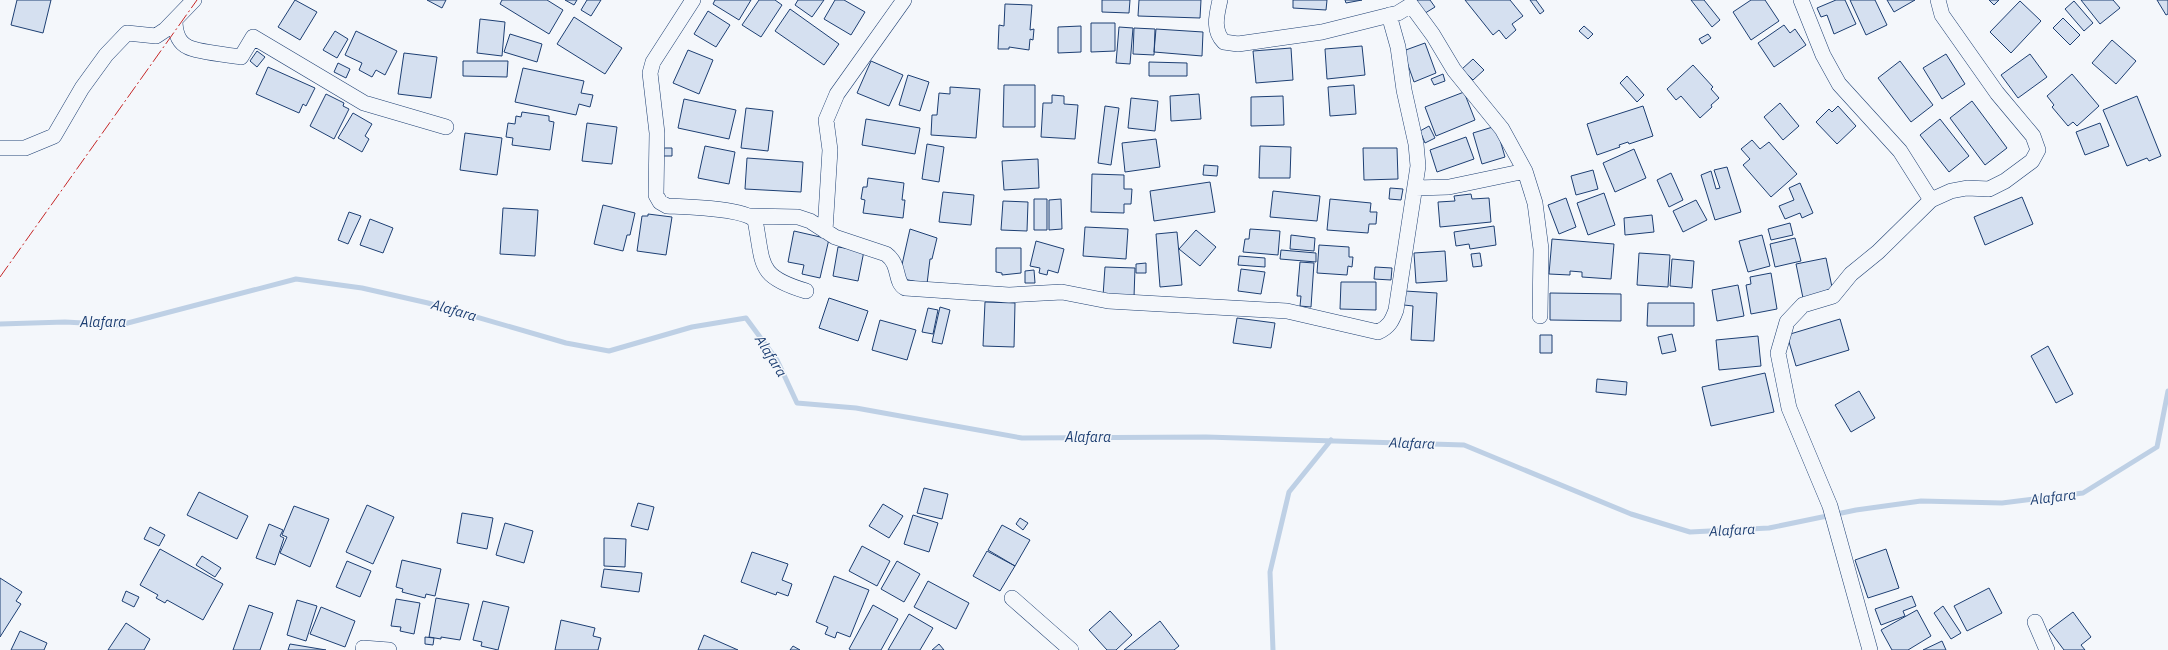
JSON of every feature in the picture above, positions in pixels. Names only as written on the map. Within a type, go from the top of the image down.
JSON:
[{"type":"street","points":[[0,148],[25,148],[54,136],[82,88],[106,55],[127,32],[156,36],[165,30],[194,0]]},
{"type":"street","points":[[693,0],[653,62],[650,73],[657,133],[656,195],[660,202],[667,206],[726,210],[751,216],[798,217],[810,221],[835,238],[886,254],[892,258],[897,267],[898,281],[904,288],[1009,295],[1062,292],[1108,301],[1287,311],[1378,332],[1386,328],[1391,323],[1396,310],[1416,188],[1418,166],[1416,144],[1404,90],[1398,47],[1389,15]]},
{"type":"street","points":[[825,231],[830,150],[826,120],[837,94],[904,0]]},
{"type":"street","points":[[1220,0],[1216,21],[1218,33],[1224,42],[1238,44],[1322,32],[1398,13],[1409,3],[1433,35],[1454,70],[1502,129],[1524,171],[1535,203],[1542,249],[1540,316]]},
{"type":"street","points":[[1801,0],[1830,72],[1838,84],[1900,151],[1931,200]]},
{"type":"street","points":[[1870,650],[1830,506],[1789,408],[1778,353],[1787,322],[1803,305],[1833,296],[1851,274],[1878,252],[1931,200],[1951,191],[1967,188],[1989,189],[2032,162],[2038,150],[2033,136],[1997,93],[1942,15],[1938,0]]},
{"type":"street","points":[[175,20],[176,32],[180,40],[188,48],[241,56],[253,37],[364,103],[446,127]]},
{"type":"street","points":[[1416,188],[1449,187],[1524,171]]},
{"type":"street","points":[[751,216],[756,224],[759,253],[763,264],[772,276],[783,284],[806,292]]},
{"type":"street","points":[[1012,598],[1071,650]]},
{"type":"street","points":[[2035,622],[2047,650]]},
{"type":"street","points":[[363,648],[389,650]]},
{"type":"building","points":[[17,0],[51,0],[43,33],[11,25]]},
{"type":"building","points":[[295,0],[317,12],[300,40],[278,27]]},
{"type":"building","points":[[427,0],[446,0],[442,8]]},
{"type":"building","points":[[502,0],[547,0],[563,10],[549,34],[500,4]]},
{"type":"building","points":[[565,0],[577,0],[574,5]]},
{"type":"building","points":[[587,0],[601,0],[591,16],[581,10]]},
{"type":"building","points":[[715,0],[751,0],[739,20],[713,4]]},
{"type":"building","points":[[759,0],[775,0],[782,5],[761,37],[742,25]]},
{"type":"building","points":[[798,0],[824,0],[812,17],[795,5]]},
{"type":"building","points":[[835,0],[844,0],[865,12],[851,35],[824,19]]},
{"type":"building","points":[[1102,0],[1130,0],[1129,13],[1102,12]]},
{"type":"building","points":[[1139,0],[1201,0],[1200,18],[1138,16]]},
{"type":"building","points":[[1293,0],[1327,0],[1326,10],[1293,8]]},
{"type":"building","points":[[1345,0],[1362,0],[1346,3]]},
{"type":"building","points":[[1418,0],[1430,0],[1435,7],[1422,15],[1414,3]]},
{"type":"building","points":[[1465,0],[1510,0],[1523,16],[1512,24],[1516,30],[1506,39],[1499,30],[1493,35]]},
{"type":"building","points":[[1530,0],[1536,0],[1544,11],[1540,14]]},
{"type":"building","points":[[1691,0],[1704,0],[1720,20],[1712,27]]},
{"type":"building","points":[[1751,0],[1765,0],[1779,21],[1751,40],[1733,12]]},
{"type":"building","points":[[1836,0],[1845,0],[1856,24],[1834,34],[1827,15],[1821,17],[1817,8]]},
{"type":"building","points":[[1850,0],[1875,0],[1887,25],[1866,35]]},
{"type":"building","points":[[1887,0],[1915,0],[1894,12]]},
{"type":"building","points":[[1989,0],[1999,0],[1994,5]]},
{"type":"building","points":[[2081,0],[2113,0],[2120,8],[2100,24]]},
{"type":"building","points":[[2157,0],[2168,0],[2168,14],[2166,15]]},
{"type":"building","points":[[2020,1],[2041,21],[2011,53],[1990,32]]},
{"type":"building","points":[[2074,1],[2093,23],[2084,31],[2065,9]]},
{"type":"building","points":[[1005,4],[1032,5],[1030,30],[1034,29],[1033,40],[1030,39],[1029,50],[1009,47],[1009,49],[998,49],[999,25],[1004,26]]},
{"type":"building","points":[[790,9],[839,44],[824,65],[775,31]]},
{"type":"building","points":[[708,11],[730,25],[716,47],[694,34]]},
{"type":"building","points":[[574,17],[622,48],[605,74],[557,44]]},
{"type":"building","points":[[2063,18],[2080,35],[2070,45],[2053,28]]},
{"type":"building","points":[[480,19],[505,22],[502,56],[477,53]]},
{"type":"building","points":[[1091,23],[1115,23],[1115,51],[1091,52]]},
{"type":"building","points":[[1784,25],[1790,33],[1795,29],[1806,45],[1774,67],[1758,43]]},
{"type":"building","points":[[1081,26],[1081,52],[1058,53],[1058,27]]},
{"type":"building","points":[[1584,26],[1593,34],[1588,39],[1579,31]]},
{"type":"building","points":[[1119,27],[1133,28],[1130,64],[1116,63]]},
{"type":"building","points":[[1134,28],[1155,29],[1154,55],[1133,54]]},
{"type":"building","points":[[1156,29],[1203,32],[1202,56],[1154,52]]},
{"type":"building","points":[[335,31],[348,39],[337,58],[323,50]]},
{"type":"building","points":[[356,31],[397,51],[385,75],[376,70],[372,77],[359,70],[362,63],[345,55]]},
{"type":"building","points":[[510,34],[542,44],[537,62],[504,52]]},
{"type":"building","points":[[1708,34],[1711,38],[1702,44],[1699,39]]},
{"type":"building","points":[[2112,40],[2136,61],[2116,84],[2092,63]]},
{"type":"building","points":[[1425,43],[1436,73],[1414,82],[1403,51]]},
{"type":"building","points":[[1362,46],[1365,75],[1327,79],[1325,49]]},
{"type":"building","points":[[1291,48],[1293,80],[1256,83],[1253,51]]},
{"type":"building","points":[[688,50],[713,60],[699,94],[673,83]]},
{"type":"building","points":[[257,51],[265,57],[257,67],[250,61]]},
{"type":"building","points":[[404,53],[437,57],[431,98],[398,94]]},
{"type":"building","points":[[1946,54],[1965,84],[1942,99],[1923,68]]},
{"type":"building","points":[[2030,54],[2047,77],[2018,98],[2001,75]]},
{"type":"building","points":[[1473,59],[1484,70],[1473,80],[1462,69]]},
{"type":"building","points":[[463,61],[508,61],[507,77],[463,76]]},
{"type":"building","points":[[871,61],[903,75],[889,106],[857,93]]},
{"type":"building","points":[[1900,61],[1933,105],[1911,122],[1878,78]]},
{"type":"building","points":[[1149,62],[1187,63],[1187,76],[1149,76]]},
{"type":"building","points":[[338,63],[350,69],[346,78],[334,72]]},
{"type":"building","points":[[1693,65],[1713,87],[1711,89],[1719,98],[1700,118],[1681,96],[1676,100],[1667,89]]},
{"type":"building","points":[[268,67],[315,88],[306,106],[303,104],[299,113],[256,94]]},
{"type":"building","points":[[523,68],[584,81],[581,93],[593,95],[590,107],[579,104],[576,115],[515,102]]},
{"type":"building","points":[[1443,74],[1445,81],[1434,85],[1431,79]]},
{"type":"building","points":[[2072,74],[2099,106],[2077,126],[2073,122],[2068,126],[2052,107],[2054,105],[2047,96]]},
{"type":"building","points":[[908,75],[929,82],[920,111],[899,105]]},
{"type":"building","points":[[1627,76],[1644,95],[1637,102],[1620,83]]},
{"type":"building","points":[[1004,85],[1035,85],[1035,127],[1003,127]]},
{"type":"building","points":[[1354,85],[1356,114],[1330,116],[1328,87]]},
{"type":"building","points":[[950,87],[980,89],[976,138],[931,135],[932,115],[937,115],[939,93],[950,94]]},
{"type":"building","points":[[1464,92],[1475,120],[1436,136],[1425,107]]},
{"type":"building","points":[[326,94],[344,103],[343,106],[349,109],[334,139],[310,126]]},
{"type":"building","points":[[1199,94],[1201,119],[1171,121],[1170,96]]},
{"type":"building","points":[[1052,95],[1064,96],[1064,104],[1078,105],[1075,139],[1041,137],[1043,103],[1052,103]]},
{"type":"building","points":[[1283,96],[1284,125],[1251,126],[1251,97]]},
{"type":"building","points":[[2137,96],[2161,156],[2149,161],[2147,158],[2127,166],[2103,110]]},
{"type":"building","points":[[1131,98],[1158,101],[1155,131],[1128,128]]},
{"type":"building","points":[[684,99],[736,110],[729,139],[678,128]]},
{"type":"building","points":[[1972,101],[2007,148],[1985,165],[1950,118]]},
{"type":"building","points":[[1780,103],[1799,126],[1783,140],[1764,117]]},
{"type":"building","points":[[1105,106],[1119,108],[1111,165],[1098,163]]},
{"type":"building","points":[[1643,106],[1653,136],[1629,144],[1628,142],[1619,145],[1620,147],[1597,155],[1587,124]]},
{"type":"building","points":[[1838,106],[1856,126],[1837,144],[1816,122],[1829,109],[1832,112]]},
{"type":"building","points":[[746,108],[773,111],[768,151],[741,148]]},
{"type":"building","points":[[522,112],[549,116],[549,121],[554,122],[550,150],[512,145],[513,138],[506,137],[508,123],[515,124],[516,116],[521,117]]},
{"type":"building","points":[[353,113],[372,124],[365,136],[369,139],[362,152],[338,138]]},
{"type":"building","points":[[866,119],[920,128],[915,154],[862,145]]},
{"type":"building","points":[[1940,119],[1969,156],[1949,172],[1920,135]]},
{"type":"building","points":[[587,123],[617,127],[612,164],[582,161]]},
{"type":"building","points":[[2100,123],[2109,146],[2085,155],[2076,132]]},
{"type":"building","points":[[1429,126],[1435,138],[1425,143],[1420,131]]},
{"type":"building","points":[[1496,126],[1505,157],[1482,164],[1473,133]]},
{"type":"building","points":[[465,133],[502,138],[497,175],[460,170]]},
{"type":"building","points":[[1466,137],[1474,159],[1437,172],[1430,150]]},
{"type":"building","points":[[1156,139],[1160,167],[1125,172],[1122,143]]},
{"type":"building","points":[[1752,140],[1760,149],[1769,142],[1797,174],[1771,197],[1743,165],[1750,159],[1741,149]]},
{"type":"building","points":[[927,144],[944,147],[939,182],[922,179]]},
{"type":"building","points":[[705,146],[735,152],[729,184],[698,178]]},
{"type":"building","points":[[1260,146],[1291,147],[1290,178],[1259,178]]},
{"type":"building","points":[[664,148],[672,148],[672,156],[663,156]]},
{"type":"building","points":[[1363,148],[1397,148],[1398,179],[1364,180]]},
{"type":"building","points":[[1634,149],[1646,178],[1615,192],[1603,163]]},
{"type":"building","points":[[747,158],[803,162],[801,192],[745,189]]},
{"type":"building","points":[[1038,159],[1039,188],[1004,190],[1002,161]]},
{"type":"building","points":[[1204,165],[1218,166],[1217,176],[1203,175]]},
{"type":"building","points":[[1727,167],[1741,212],[1715,220],[1701,175],[1711,171],[1716,189],[1720,188],[1714,170]]},
{"type":"building","points":[[1593,170],[1598,189],[1576,195],[1571,176]]},
{"type":"building","points":[[1671,173],[1683,200],[1669,207],[1657,180]]},
{"type":"building","points":[[1092,174],[1124,175],[1124,189],[1132,189],[1131,204],[1124,204],[1124,213],[1091,212]]},
{"type":"building","points":[[868,178],[904,183],[902,200],[905,200],[903,218],[863,213],[865,200],[861,199],[863,187],[867,187]]},
{"type":"building","points":[[1210,182],[1215,212],[1154,221],[1150,191]]},
{"type":"building","points":[[1800,183],[1813,213],[1802,218],[1800,213],[1785,219],[1779,206],[1794,200],[1789,188]]},
{"type":"building","points":[[1390,188],[1403,189],[1401,200],[1389,199]]},
{"type":"building","points":[[1273,191],[1320,196],[1317,221],[1270,217]]},
{"type":"building","points":[[943,192],[974,195],[971,225],[939,222]]},
{"type":"building","points":[[1604,193],[1615,225],[1588,235],[1577,203]]},
{"type":"building","points":[[1471,194],[1472,199],[1489,198],[1491,222],[1440,227],[1438,202],[1455,201],[1454,196]]},
{"type":"building","points":[[2022,197],[2033,224],[1985,245],[1974,217]]},
{"type":"building","points":[[1566,198],[1576,227],[1559,234],[1548,205]]},
{"type":"building","points":[[1034,199],[1047,199],[1047,230],[1034,230]]},
{"type":"building","points":[[1061,199],[1062,229],[1049,230],[1049,200]]},
{"type":"building","points":[[1330,199],[1371,203],[1370,212],[1377,212],[1376,224],[1369,224],[1368,233],[1327,230]]},
{"type":"building","points":[[1696,200],[1707,220],[1683,232],[1673,211]]},
{"type":"building","points":[[1003,201],[1028,202],[1027,231],[1001,230]]},
{"type":"building","points":[[603,205],[635,213],[630,235],[627,235],[623,251],[594,244]]},
{"type":"building","points":[[503,208],[538,210],[535,256],[500,254]]},
{"type":"building","points":[[349,212],[361,216],[348,244],[338,240]]},
{"type":"building","points":[[648,214],[672,217],[666,255],[637,251],[642,216],[648,216]]},
{"type":"building","points":[[1652,215],[1654,232],[1625,235],[1624,218]]},
{"type":"building","points":[[370,219],[393,228],[383,253],[360,245]]},
{"type":"building","points":[[1790,223],[1793,235],[1771,240],[1768,229]]},
{"type":"building","points":[[1494,226],[1496,245],[1470,249],[1469,244],[1456,246],[1454,232]]},
{"type":"building","points":[[1085,227],[1128,229],[1126,259],[1083,256]]},
{"type":"building","points":[[910,229],[937,238],[932,259],[930,259],[927,284],[899,278]]},
{"type":"building","points":[[1250,229],[1280,231],[1278,255],[1243,252],[1245,239],[1249,239]]},
{"type":"building","points":[[1196,230],[1216,247],[1200,266],[1179,249]]},
{"type":"building","points":[[794,231],[829,239],[820,278],[802,274],[804,265],[788,262]]},
{"type":"building","points":[[1177,232],[1182,285],[1160,287],[1156,234]]},
{"type":"building","points":[[1291,235],[1315,238],[1314,251],[1290,249]]},
{"type":"building","points":[[1762,235],[1770,266],[1748,272],[1739,241]]},
{"type":"building","points":[[1795,238],[1801,261],[1775,267],[1770,244]]},
{"type":"building","points":[[1552,239],[1614,244],[1611,279],[1582,277],[1582,272],[1570,271],[1570,275],[1549,274]]},
{"type":"building","points":[[1036,241],[1064,249],[1058,273],[1048,270],[1047,275],[1039,273],[1040,268],[1030,266]]},
{"type":"building","points":[[1319,245],[1349,247],[1349,257],[1353,257],[1352,267],[1348,266],[1347,275],[1317,273]]},
{"type":"building","points":[[838,247],[864,251],[858,281],[833,276]]},
{"type":"building","points":[[996,248],[1021,248],[1021,273],[1002,275],[1002,273],[996,272]]},
{"type":"building","points":[[1281,250],[1316,253],[1316,262],[1280,259]]},
{"type":"building","points":[[1445,251],[1447,281],[1416,283],[1414,253]]},
{"type":"building","points":[[1480,253],[1482,266],[1473,267],[1471,254]]},
{"type":"building","points":[[1639,253],[1670,255],[1668,287],[1637,285]]},
{"type":"building","points":[[1239,256],[1265,258],[1265,267],[1238,265]]},
{"type":"building","points":[[1826,258],[1833,292],[1803,298],[1796,264]]},
{"type":"building","points":[[1672,259],[1694,261],[1692,288],[1670,286]]},
{"type":"building","points":[[1300,262],[1314,263],[1311,307],[1300,306],[1301,296],[1297,296]]},
{"type":"building","points":[[1146,263],[1146,273],[1136,273],[1136,264]]},
{"type":"building","points":[[1105,267],[1135,268],[1134,297],[1103,296]]},
{"type":"building","points":[[1375,267],[1392,268],[1391,280],[1374,279]]},
{"type":"building","points":[[1241,269],[1265,272],[1261,294],[1238,291]]},
{"type":"building","points":[[1034,270],[1035,283],[1025,283],[1025,271]]},
{"type":"building","points":[[1771,273],[1777,309],[1751,314],[1746,285],[1751,284],[1750,277]]},
{"type":"building","points":[[1341,282],[1376,282],[1376,310],[1340,309]]},
{"type":"building","points":[[1738,285],[1744,316],[1717,321],[1712,290]]},
{"type":"building","points":[[1405,291],[1437,293],[1434,341],[1411,340],[1413,306],[1404,305]]},
{"type":"building","points":[[1550,293],[1621,294],[1621,321],[1550,320]]},
{"type":"building","points":[[829,298],[868,311],[858,341],[819,328]]},
{"type":"building","points":[[985,302],[1015,303],[1014,347],[983,346]]},
{"type":"building","points":[[1648,303],[1694,303],[1694,326],[1647,326]]},
{"type":"building","points":[[940,307],[950,310],[942,344],[932,342]]},
{"type":"building","points":[[928,308],[938,310],[933,334],[922,332]]},
{"type":"building","points":[[1237,318],[1275,323],[1271,348],[1233,343]]},
{"type":"building","points":[[1840,319],[1849,350],[1796,366],[1787,335]]},
{"type":"building","points":[[880,320],[916,330],[907,360],[872,350]]},
{"type":"building","points":[[1672,334],[1676,351],[1662,354],[1658,337]]},
{"type":"building","points":[[1540,335],[1552,335],[1552,353],[1540,353]]},
{"type":"building","points":[[1758,336],[1761,366],[1719,370],[1716,340]]},
{"type":"building","points":[[2048,346],[2073,394],[2056,403],[2031,356]]},
{"type":"building","points":[[1765,373],[1774,412],[1711,426],[1702,387]]},
{"type":"building","points":[[1597,379],[1627,382],[1626,395],[1596,392]]},
{"type":"building","points":[[1859,391],[1875,418],[1851,432],[1835,405]]},
{"type":"building","points":[[924,488],[948,494],[942,519],[917,513]]},
{"type":"building","points":[[199,492],[248,516],[237,539],[187,515]]},
{"type":"building","points":[[638,503],[654,507],[648,530],[631,526]]},
{"type":"building","points":[[883,504],[903,516],[889,538],[869,526]]},
{"type":"building","points":[[367,505],[394,517],[373,564],[346,552]]},
{"type":"building","points":[[294,506],[329,519],[310,567],[280,553],[287,537],[282,535]]},
{"type":"building","points":[[462,513],[493,518],[487,549],[457,543]]},
{"type":"building","points":[[913,515],[938,523],[929,552],[904,544]]},
{"type":"building","points":[[1020,518],[1028,523],[1023,530],[1016,524]]},
{"type":"building","points":[[505,523],[533,531],[524,563],[496,555]]},
{"type":"building","points":[[269,524],[283,530],[280,536],[284,538],[275,565],[256,558]]},
{"type":"building","points":[[1002,525],[1030,540],[1015,566],[988,550]]},
{"type":"building","points":[[150,527],[165,535],[159,546],[144,539]]},
{"type":"building","points":[[604,538],[626,539],[625,567],[604,566]]},
{"type":"building","points":[[862,546],[890,561],[877,586],[849,571]]},
{"type":"building","points":[[160,549],[223,584],[203,620],[167,600],[165,603],[156,598],[158,595],[140,585]]},
{"type":"building","points":[[1886,549],[1899,588],[1868,598],[1855,560]]},
{"type":"building","points":[[987,551],[1015,566],[1000,591],[973,576]]},
{"type":"building","points":[[752,552],[788,564],[782,580],[792,584],[788,596],[777,592],[776,595],[741,582]]},
{"type":"building","points":[[202,556],[221,568],[215,577],[196,565]]},
{"type":"building","points":[[402,560],[441,569],[435,596],[426,594],[425,598],[402,592],[403,589],[396,587]]},
{"type":"building","points":[[347,561],[371,571],[360,597],[336,587]]},
{"type":"building","points":[[897,561],[920,574],[904,602],[881,589]]},
{"type":"building","points":[[604,569],[642,573],[639,592],[601,587]]},
{"type":"building","points":[[834,576],[869,590],[850,637],[837,632],[835,638],[825,634],[828,627],[816,622]]},
{"type":"building","points":[[0,578],[22,592],[16,601],[21,604],[0,637]]},
{"type":"building","points":[[928,581],[969,603],[956,629],[914,607]]},
{"type":"building","points":[[1989,588],[2002,613],[1967,631],[1954,606]]},
{"type":"building","points":[[126,591],[139,597],[134,607],[122,601]]},
{"type":"building","points":[[1912,596],[1916,606],[1903,611],[1905,616],[1881,625],[1875,609]]},
{"type":"building","points":[[436,598],[469,604],[460,640],[429,637]]},
{"type":"building","points":[[396,599],[420,603],[414,634],[400,631],[401,627],[391,626]]},
{"type":"building","points":[[297,600],[317,606],[306,641],[287,635]]},
{"type":"building","points":[[483,601],[509,607],[498,650],[481,646],[482,642],[473,640]]},
{"type":"building","points":[[249,605],[273,613],[260,650],[233,650]]},
{"type":"building","points":[[873,605],[898,619],[881,650],[849,649]]},
{"type":"building","points":[[1943,606],[1961,633],[1951,639],[1934,613]]},
{"type":"building","points":[[321,607],[355,621],[345,647],[310,634]]},
{"type":"building","points":[[1917,610],[1931,636],[1908,650],[1892,650],[1881,630]]},
{"type":"building","points":[[1110,611],[1132,635],[1116,650],[1107,650],[1089,630]]},
{"type":"building","points":[[2073,612],[2091,637],[2081,645],[2085,650],[2064,650],[2049,630]]},
{"type":"building","points":[[909,614],[933,628],[920,650],[888,650]]},
{"type":"building","points":[[561,620],[595,628],[593,636],[601,638],[598,650],[555,650]]},
{"type":"building","points":[[1160,621],[1179,646],[1174,650],[1124,650]]},
{"type":"building","points":[[126,623],[150,639],[144,650],[108,650]]},
{"type":"building","points":[[20,631],[47,643],[44,650],[11,650]]},
{"type":"building","points":[[704,635],[738,650],[698,650]]},
{"type":"building","points":[[425,637],[434,638],[433,645],[425,644]]},
{"type":"building","points":[[1942,641],[1946,650],[1923,650]]},
{"type":"building","points":[[290,644],[326,650],[288,650]]},
{"type":"building","points":[[939,644],[944,650],[932,650]]},
{"type":"building","points":[[793,646],[800,650],[790,650]]},
{"type":"waterway","name":"Alafara","points":[[0,324],[65,322],[120,325],[296,279],[362,288],[428,303],[566,343],[609,351],[692,327],[746,318],[777,360],[797,403],[856,408],[1022,438],[1206,437],[1464,445],[1631,514],[1690,532],[1769,528],[1856,510],[1921,501],[2002,503],[2083,493],[2157,447],[2168,391]]},
{"type":"waterway","points":[[1273,650],[1270,572],[1289,492],[1331,440]]},
{"type":"power","points":[[0,277],[197,0]]}]
